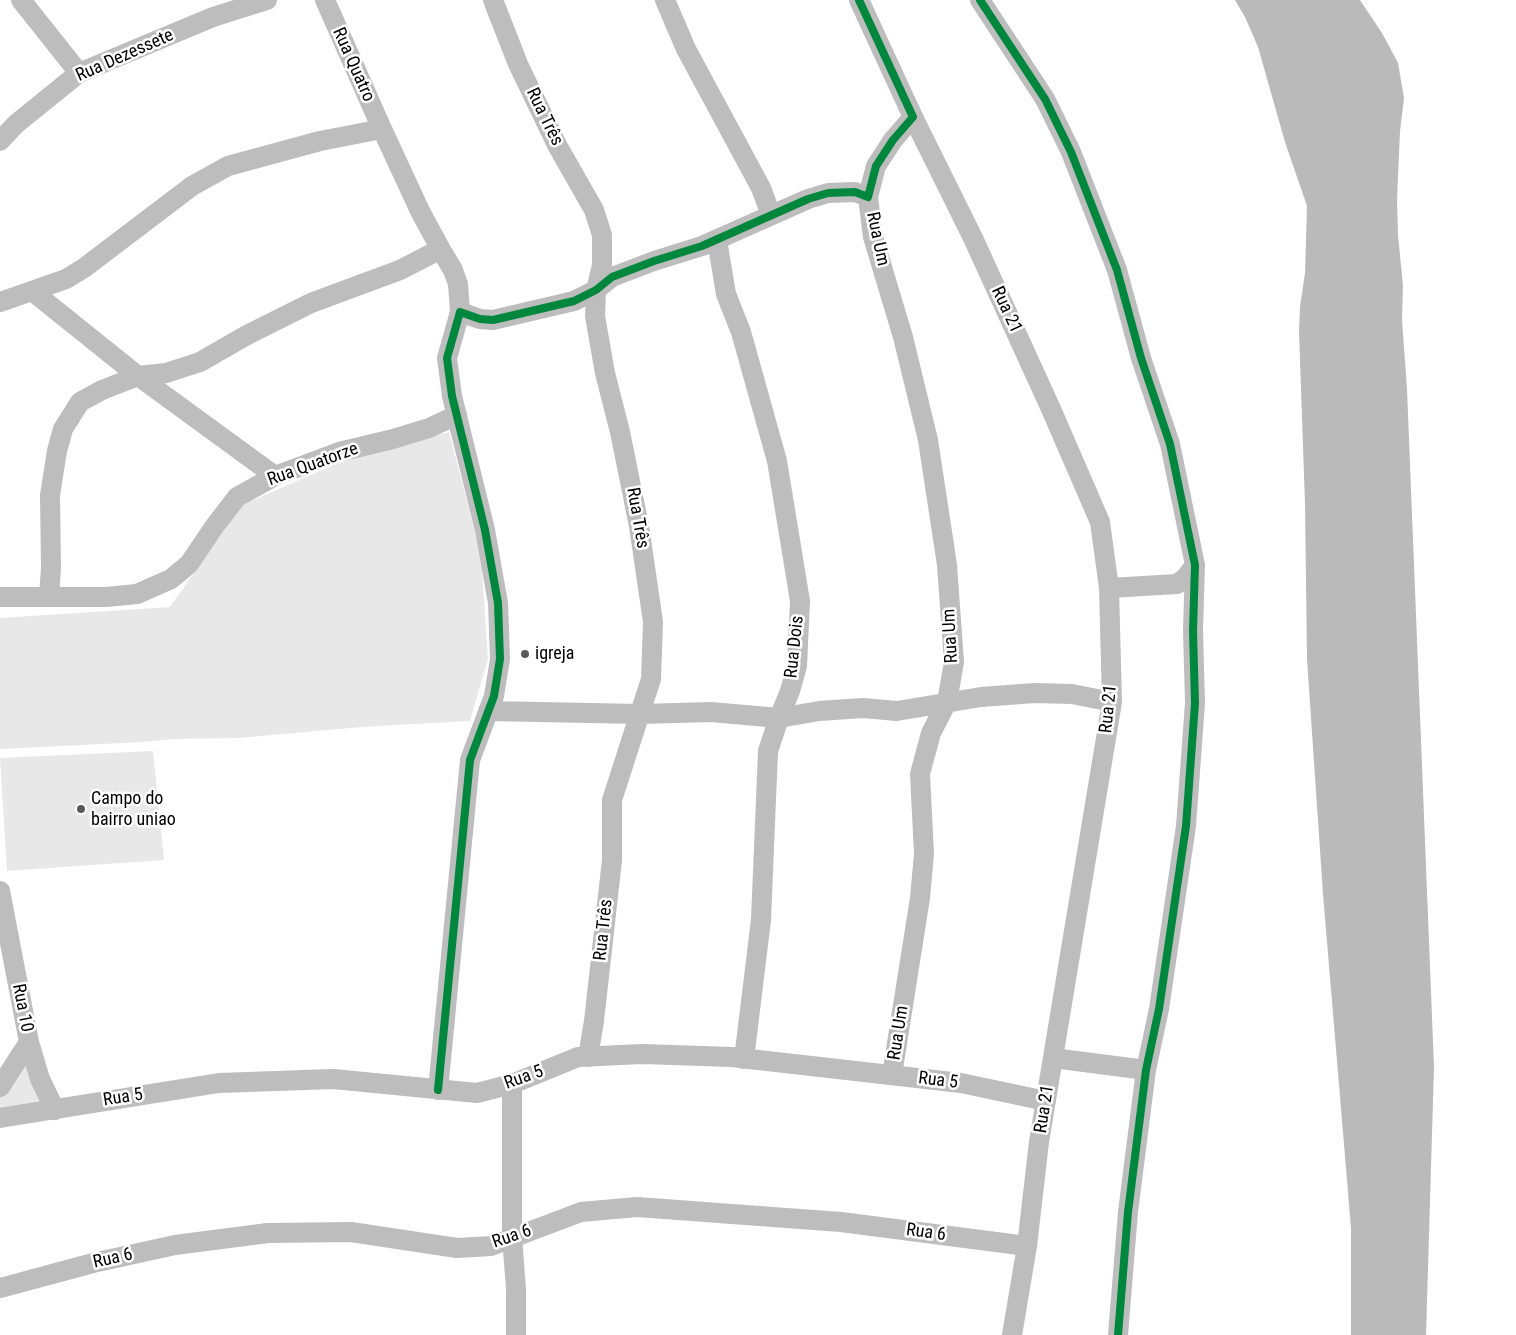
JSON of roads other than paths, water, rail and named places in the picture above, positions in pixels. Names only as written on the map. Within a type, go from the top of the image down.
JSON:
[{"type":"street","points":[[21,0],[79,73]]},
{"type":"street","name":"Rua Dezessete","points":[[0,141],[16,124],[79,73],[213,17],[268,0]]},
{"type":"street","name":"Rua Quatro","points":[[325,0],[420,211],[453,270],[458,284],[460,312],[447,358],[452,396],[485,530],[498,603],[500,660],[494,696],[470,760],[438,1090]]},
{"type":"street","name":"Rua Três","points":[[493,0],[518,64],[553,136],[594,210],[602,235],[602,266],[596,290],[595,316],[605,373],[620,432],[639,526],[653,622],[651,679],[612,800],[612,860],[594,1021],[588,1056]]},
{"type":"street","points":[[665,0],[686,49],[761,188],[771,214]]},
{"type":"street","name":"Rua 21","points":[[859,0],[912,118],[973,238],[1100,522],[1109,588],[1112,702],[1046,1101],[1027,1246],[1012,1335]]},
{"type":"street","points":[[980,0],[1045,99],[1071,152],[1113,261],[1141,358],[1170,444],[1195,565],[1193,631],[1195,703],[1186,826],[1159,1009],[1146,1070],[1128,1212],[1118,1335]]},
{"type":"street","points":[[460,312],[493,320],[574,301],[596,290],[612,277],[654,260],[702,246],[808,199],[828,194],[855,192],[868,197],[876,166],[912,118]]},
{"type":"street","points":[[0,302],[66,279],[84,268],[192,186],[228,166],[320,141],[382,129]]},
{"type":"street","name":"Rua Um","points":[[868,197],[873,237],[903,337],[928,440],[947,565],[954,662],[947,702],[931,733],[920,774],[924,854],[920,898],[892,1075]]},
{"type":"street","name":"Rua Dois","points":[[717,240],[726,294],[742,332],[777,461],[800,601],[797,666],[768,751],[761,920],[744,1059]]},
{"type":"street","points":[[49,596],[51,568],[50,495],[57,451],[63,429],[80,402],[102,390],[138,376],[166,373],[200,362],[247,335],[311,303],[400,270],[441,250]]},
{"type":"street","points":[[32,291],[138,376],[275,476]]},
{"type":"street","name":"Rua Quatorze","points":[[0,597],[106,597],[137,594],[171,579],[189,564],[214,527],[238,497],[275,476],[339,452],[393,439],[429,428],[458,416]]},
{"type":"street","points":[[1109,588],[1177,584],[1185,578],[1195,565]]},
{"type":"street","points":[[488,711],[640,714],[711,712],[779,718],[863,708],[896,711],[981,697],[1035,692],[1072,694],[1112,702]]},
{"type":"street","name":"Rua 10","points":[[0,891],[29,1042],[0,1087]]},
{"type":"street","points":[[29,1042],[40,1079],[55,1110]]},
{"type":"street","name":"Rua 5","points":[[0,1118],[219,1083],[333,1080],[477,1093],[512,1084],[578,1057],[642,1054],[744,1059],[961,1083],[1046,1101]]},
{"type":"street","points":[[1053,1058],[1146,1070]]},
{"type":"street","points":[[512,1084],[512,1237],[516,1289],[516,1335]]},
{"type":"street","name":"Rua 6","points":[[0,1288],[93,1263],[175,1245],[268,1233],[351,1232],[457,1248],[491,1246],[581,1212],[638,1207],[841,1222],[1027,1246]]},
{"type":"place","name":"igreja","points":[[525,654]]},
{"type":"place","name":"Campo do bairro uniao","points":[[81,809]]}]
